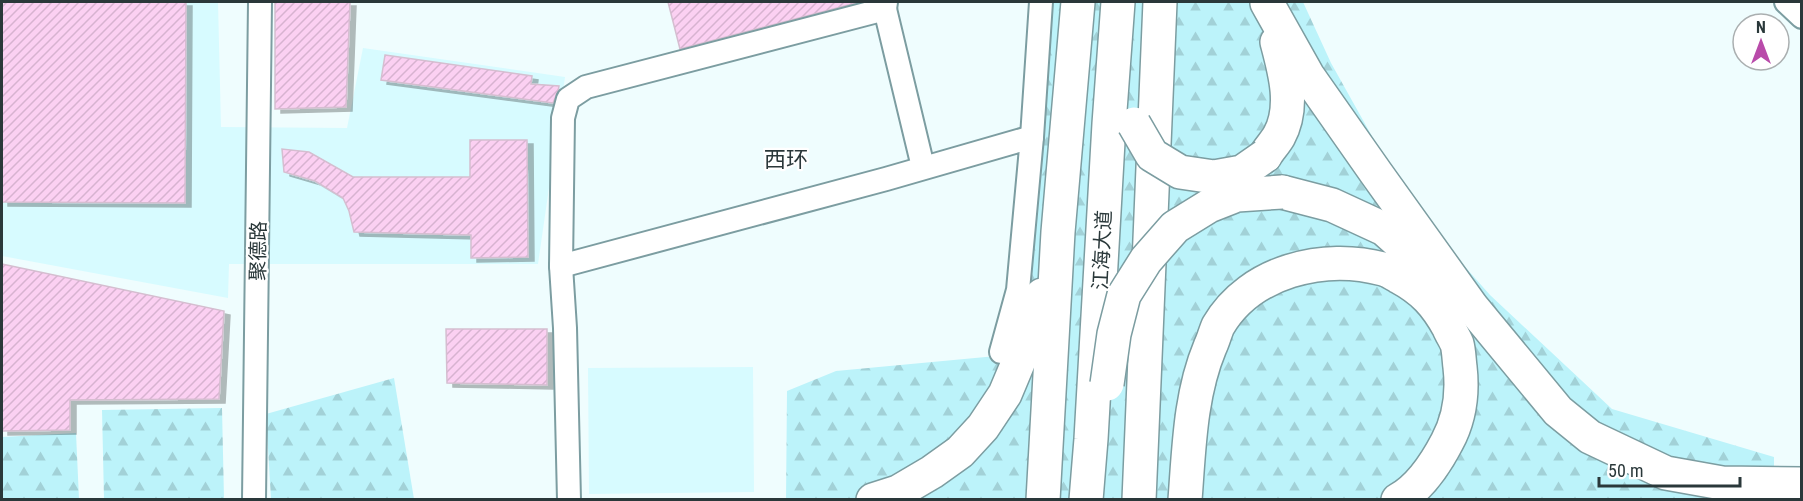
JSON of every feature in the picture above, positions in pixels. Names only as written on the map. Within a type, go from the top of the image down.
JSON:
[{"type":"highway","points":[[1043,500],[1058,232],[1078,2]]},
{"type":"highway","points":[[1139,500],[1160,2]]},
{"type":"highway","points":[[1117,16],[1123,84],[1134,124],[1152,155],[1180,172],[1214,177],[1242,172],[1265,156],[1280,135],[1287,112],[1288,91],[1267,2]]},
{"type":"highway","points":[[1267,2],[1308,76],[1338,120],[1472,307],[1558,411],[1590,437],[1666,473],[1722,483],[1802,484]]},
{"type":"highway","name":"江海大道","points":[[1089,500],[1117,16]]},
{"type":"highway","points":[[1089,500],[1114,334],[1124,295],[1146,260],[1175,227],[1209,206],[1238,195],[1282,192],[1332,205],[1384,229],[1472,307]]},
{"type":"highway","points":[[873,500],[898,492],[932,472],[960,452],[983,427],[1005,394],[1036,320],[1058,232]]},
{"type":"highway","points":[[1185,500],[1190,428],[1202,368],[1218,326],[1239,300],[1266,280],[1302,266],[1342,263],[1384,269],[1415,286],[1439,309],[1457,344],[1462,381],[1460,407],[1454,429],[1426,475],[1398,500]]},
{"type":"street","name":"聚德路","points":[[254,500],[260,2]]},
{"type":"street","points":[[1001,352],[1017,290],[1032,137],[1041,2]]},
{"type":"street","points":[[1786,2],[1802,17]]},
{"type":"street","points":[[569,500],[565,328],[561,266],[563,118],[568,99],[586,87],[885,5],[923,168]]},
{"type":"street","points":[[561,266],[1032,137]]},
{"type":"shaded area","points":[[2,2],[218,2],[221,127],[347,128],[363,48],[565,77],[538,264],[229,264],[228,298],[2,256]]},
{"type":"shaded area","points":[[753,367],[754,492],[589,494],[588,368]]},
{"type":"green space","points":[[1048,2],[1303,2],[1331,63],[1411,206],[1490,295],[1612,409],[1774,457],[1774,500],[786,500],[787,391],[836,371],[1007,355]]},
{"type":"green space","points":[[394,378],[414,499],[271,499],[266,414]]},
{"type":"green space","points":[[222,408],[224,499],[104,499],[102,410]]},
{"type":"green space","points":[[76,433],[79,499],[2,499],[2,437]]},
{"type":"building","points":[[2,2],[186,2],[185,203],[2,202]]},
{"type":"building","points":[[275,2],[350,2],[346,107],[275,109]]},
{"type":"building","points":[[668,2],[860,2],[680,49]]},
{"type":"building","points":[[385,55],[532,76],[531,84],[559,86],[553,103],[381,80]]},
{"type":"building","points":[[470,140],[527,140],[528,257],[471,258],[471,235],[354,232],[343,198],[315,181],[284,172],[282,149],[309,152],[353,177],[470,177]]},
{"type":"building","points":[[2,264],[224,311],[219,399],[70,400],[70,430],[2,431]]},
{"type":"building","points":[[446,329],[547,329],[547,385],[447,383]]},
{"type":"district","name":"西环","points":[[786,159]]}]
